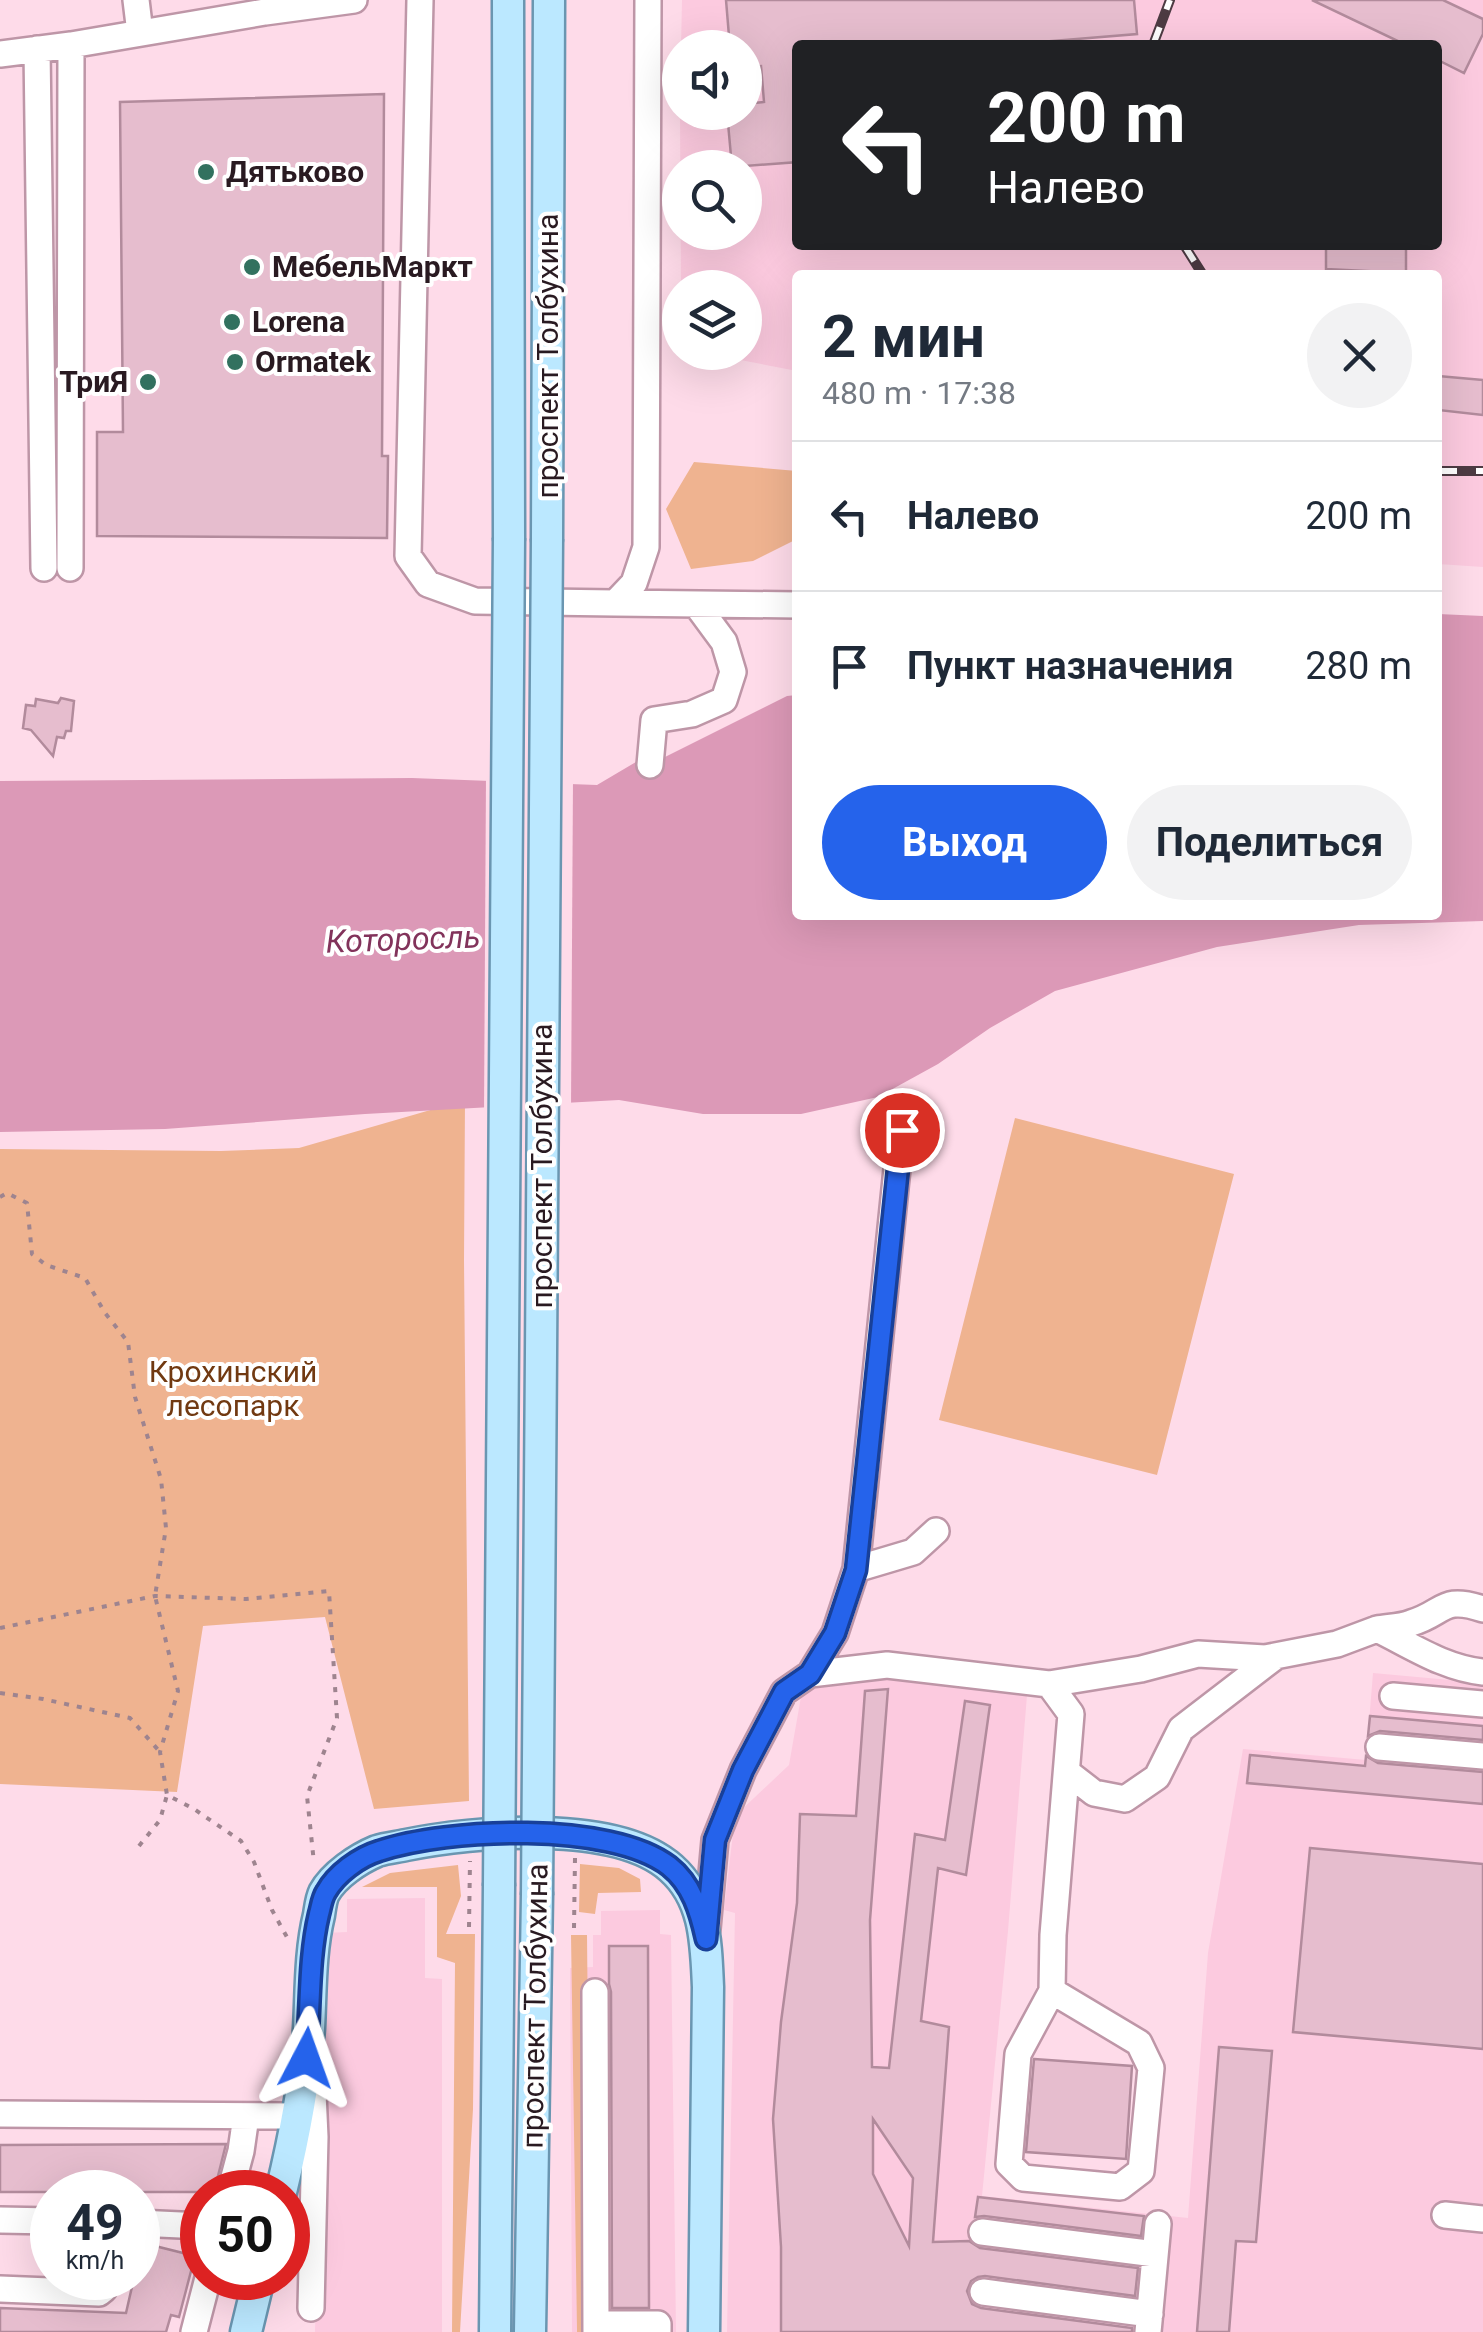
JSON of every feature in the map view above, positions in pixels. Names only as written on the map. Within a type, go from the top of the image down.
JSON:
[{"type":"main road","name":"проспект Толбухина","points":[[495,2332],[510,538],[508,0]]},
{"type":"main road","name":"проспект Толбухина","points":[[530,2332],[537,1895],[548,0]]},
{"type":"main road","points":[[286,2170],[299,2116],[316,1928],[324,1893],[344,1870],[377,1851],[470,1834],[542,1833],[602,1838],[639,1849],[670,1867],[688,1888],[700,1912],[706,1939],[704,2332]]},
{"type":"main road","points":[[246,2332],[254,2300]]},
{"type":"street","points":[[136,0],[140,33]]},
{"type":"street","points":[[0,54],[140,33],[232,9],[354,0]]},
{"type":"street","points":[[420,0],[408,556],[428,584],[475,601],[792,605]]},
{"type":"street","points":[[615,603],[634,583],[646,547],[648,0]]},
{"type":"street","points":[[70,45],[70,568]]},
{"type":"street","points":[[37,49],[44,568]]},
{"type":"street","points":[[650,765],[654,720],[692,714],[724,700],[733,672],[724,642],[696,604]]},
{"type":"street","points":[[706,1939],[715,1840],[743,1770],[784,1692],[810,1674],[835,1633],[856,1570],[902,1130]]},
{"type":"street","points":[[856,1570],[914,1552],[936,1531]]},
{"type":"street","points":[[810,1674],[888,1665],[1049,1684],[1141,1669],[1198,1654],[1265,1658],[1413,1623],[1440,1607],[1462,1602],[1483,1609]]},
{"type":"street","points":[[1377,1629],[1439,1662],[1483,1672]]},
{"type":"street","points":[[1067,1772],[1094,1793],[1125,1799],[1157,1777],[1181,1729],[1276,1656]]},
{"type":"street","points":[[1049,1684],[1072,1714],[1052,1991],[1018,2054],[1009,2164],[1023,2178],[1120,2187],[1141,2172],[1151,2068],[1139,2043],[1052,1991]]},
{"type":"street","points":[[1393,1696],[1483,1704]]},
{"type":"street","points":[[1379,1746],[1483,1756]]},
{"type":"street","points":[[595,1992],[596,2328],[658,2324],[658,2332]]},
{"type":"street","points":[[309,2028],[315,2137],[310,2308]]},
{"type":"street","points":[[0,2114],[299,2116]]},
{"type":"street","points":[[236,2170],[246,2116]]},
{"type":"street","points":[[1445,2216],[1483,2219]]},
{"type":"street","points":[[0,2220],[30,2221]]},
{"type":"street","points":[[983,2292],[1149,2323],[1158,2224]]},
{"type":"street","points":[[982,2232],[1155,2254]]},
{"type":"street","points":[[0,2289],[30,2291]]},
{"type":"street","points":[[194,2332],[202,2300]]},
{"type":"path","points":[[0,1197],[7,1193],[27,1203],[32,1254],[46,1265],[85,1278],[104,1313],[128,1342],[135,1397],[160,1479],[166,1528],[155,1596],[178,1691],[160,1752],[167,1795],[160,1820],[139,1846]]},
{"type":"path","points":[[0,1628],[155,1596],[246,1599],[329,1592],[337,1718],[308,1796],[314,1863]]},
{"type":"path","points":[[0,1694],[130,1718],[160,1752]]},
{"type":"path","points":[[167,1795],[241,1841],[294,1952]]},
{"type":"path","points":[[469,1927],[470,1857]]},
{"type":"path","points":[[574,1928],[575,1857]]},
{"type":"shaded area","points":[[682,0],[1483,0],[1483,567],[1442,564],[1442,270],[792,270],[792,370],[762,364],[762,270],[681,270],[681,250],[762,250],[762,150],[680,150],[680,130],[762,130],[762,30],[681,30]]},
{"type":"shaded area","points":[[1373,1673],[1483,1683],[1483,2332],[727,2332],[735,1913],[724,1910],[735,1816],[789,1765],[802,1691],[889,1675],[1027,1695],[982,2196],[1188,2218],[1208,1953],[1243,1749],[1366,1760]]},
{"type":"shaded area","points":[[425,1898],[425,1978],[442,1979],[442,2332],[315,2332],[325,1933],[347,1932],[347,1899]]},
{"type":"shaded area","points":[[660,1910],[660,1934],[671,1935],[676,2332],[572,2332],[570,1968],[593,1967],[593,1935],[601,1935],[601,1911]]},
{"type":"green space","points":[[694,462],[792,471],[792,542],[753,561],[691,569],[666,509]]},
{"type":"green space","name":"Крохинский лесопарк","points":[[465,1100],[469,1801],[374,1809],[325,1617],[203,1626],[177,1792],[0,1784],[0,1149],[299,1148]]},
{"type":"green space","points":[[1015,1118],[1234,1174],[1157,1475],[939,1420]]},
{"type":"green space","points":[[580,1864],[619,1868],[640,1879],[641,1892],[598,1893],[595,1914],[579,1912]]},
{"type":"green space","points":[[458,1865],[461,1896],[446,1934],[475,1934],[473,2109],[460,2332],[452,2332],[455,1963],[437,1957],[437,1887],[362,1887],[390,1873]]},
{"type":"green space","points":[[571,1935],[587,1935],[591,2332],[577,2332]]},
{"type":"water","name":"Которосль","points":[[1442,614],[1483,616],[1483,921],[1359,925],[1217,947],[1055,991],[878,1097],[801,1114],[703,1114],[619,1100],[165,1129],[0,1132],[0,781],[412,778],[597,785],[641,759],[640,773],[657,773],[659,760],[792,696],[792,920],[1442,920]]},
{"type":"pier","points":[[486,776],[573,779],[571,1108],[484,1113]]},
{"type":"building","points":[[726,0],[1134,0],[1137,34],[1064,40],[792,40],[792,162],[762,165],[762,150],[730,150],[729,130],[762,130],[762,30],[728,30]]},
{"type":"building","points":[[1312,0],[1443,0],[1483,19],[1483,34],[1464,73],[1442,62],[1442,40],[1396,40]]},
{"type":"building","name":"МебельМаркт","points":[[384,94],[382,456],[388,456],[387,538],[97,536],[97,432],[123,432],[120,102]]},
{"type":"building","points":[[1326,250],[1406,250],[1406,270],[1326,269]]},
{"type":"building","points":[[1442,376],[1483,380],[1483,415],[1442,410]]},
{"type":"building","points":[[61,698],[74,701],[71,731],[66,731],[64,738],[57,737],[53,756],[31,730],[23,728],[26,705],[35,706],[36,699],[58,703]]},
{"type":"building","points":[[888,1689],[870,1920],[872,2067],[889,2068],[915,1834],[945,1840],[965,1701],[990,1705],[966,1875],[938,1868],[921,2021],[949,2027],[933,2242],[969,2241],[980,2248],[1138,2268],[1135,2296],[985,2276],[971,2281],[967,2291],[972,2304],[981,2308],[1132,2328],[1132,2332],[781,2332],[781,2247],[773,2119],[797,1903],[800,1814],[856,1816],[865,1691]],"holes":[[[873,2119],[913,2178],[909,2246],[873,2174]]]},
{"type":"building","points":[[1370,1716],[1483,1726],[1483,1740],[1380,1731],[1368,1736]]},
{"type":"building","points":[[1250,1755],[1365,1766],[1366,1756],[1378,1763],[1483,1772],[1483,1804],[1247,1783]]},
{"type":"building","points":[[1310,1848],[1483,1864],[1483,2049],[1293,2032]]},
{"type":"building","points":[[609,1946],[648,1946],[649,2308],[612,2308]]},
{"type":"building","points":[[1219,2047],[1272,2051],[1256,2242],[1236,2241],[1229,2332],[1197,2332]]},
{"type":"building","points":[[1034,2059],[1132,2066],[1126,2159],[1026,2152]]},
{"type":"building","points":[[226,2144],[220,2170],[180,2170],[180,2192],[160,2192],[160,2170],[30,2170],[30,2192],[0,2192],[0,2145]]},
{"type":"building","points":[[978,2197],[1144,2216],[1141,2236],[975,2217]]},
{"type":"building","points":[[160,2247],[180,2252],[180,2300],[183,2300],[179,2317],[171,2315],[166,2332],[0,2332],[0,2308],[126,2313],[129,2300],[160,2300]]},
{"type":"railway","points":[[1155,40],[1170,0]]},
{"type":"railway","points":[[1187,250],[1200,270]]},
{"type":"railway","points":[[1442,471],[1483,471]]},
{"type":"place","name":"Дятьково","points":[[206,172]]},
{"type":"place","name":"МебельМаркт","points":[[252,267]]},
{"type":"place","name":"Lorena","points":[[232,322]]},
{"type":"place","name":"Ormatek","points":[[235,362]]},
{"type":"place","name":"ТриЯ","points":[[148,382]]},
{"type":"route","points":[[306,2058],[310,1981],[324,1893],[344,1870],[377,1851],[470,1834],[542,1833],[602,1838],[639,1849],[670,1867],[688,1888],[700,1912],[706,1939],[715,1840],[743,1770],[784,1692],[810,1674],[835,1633],[856,1570],[902,1130]]}]
